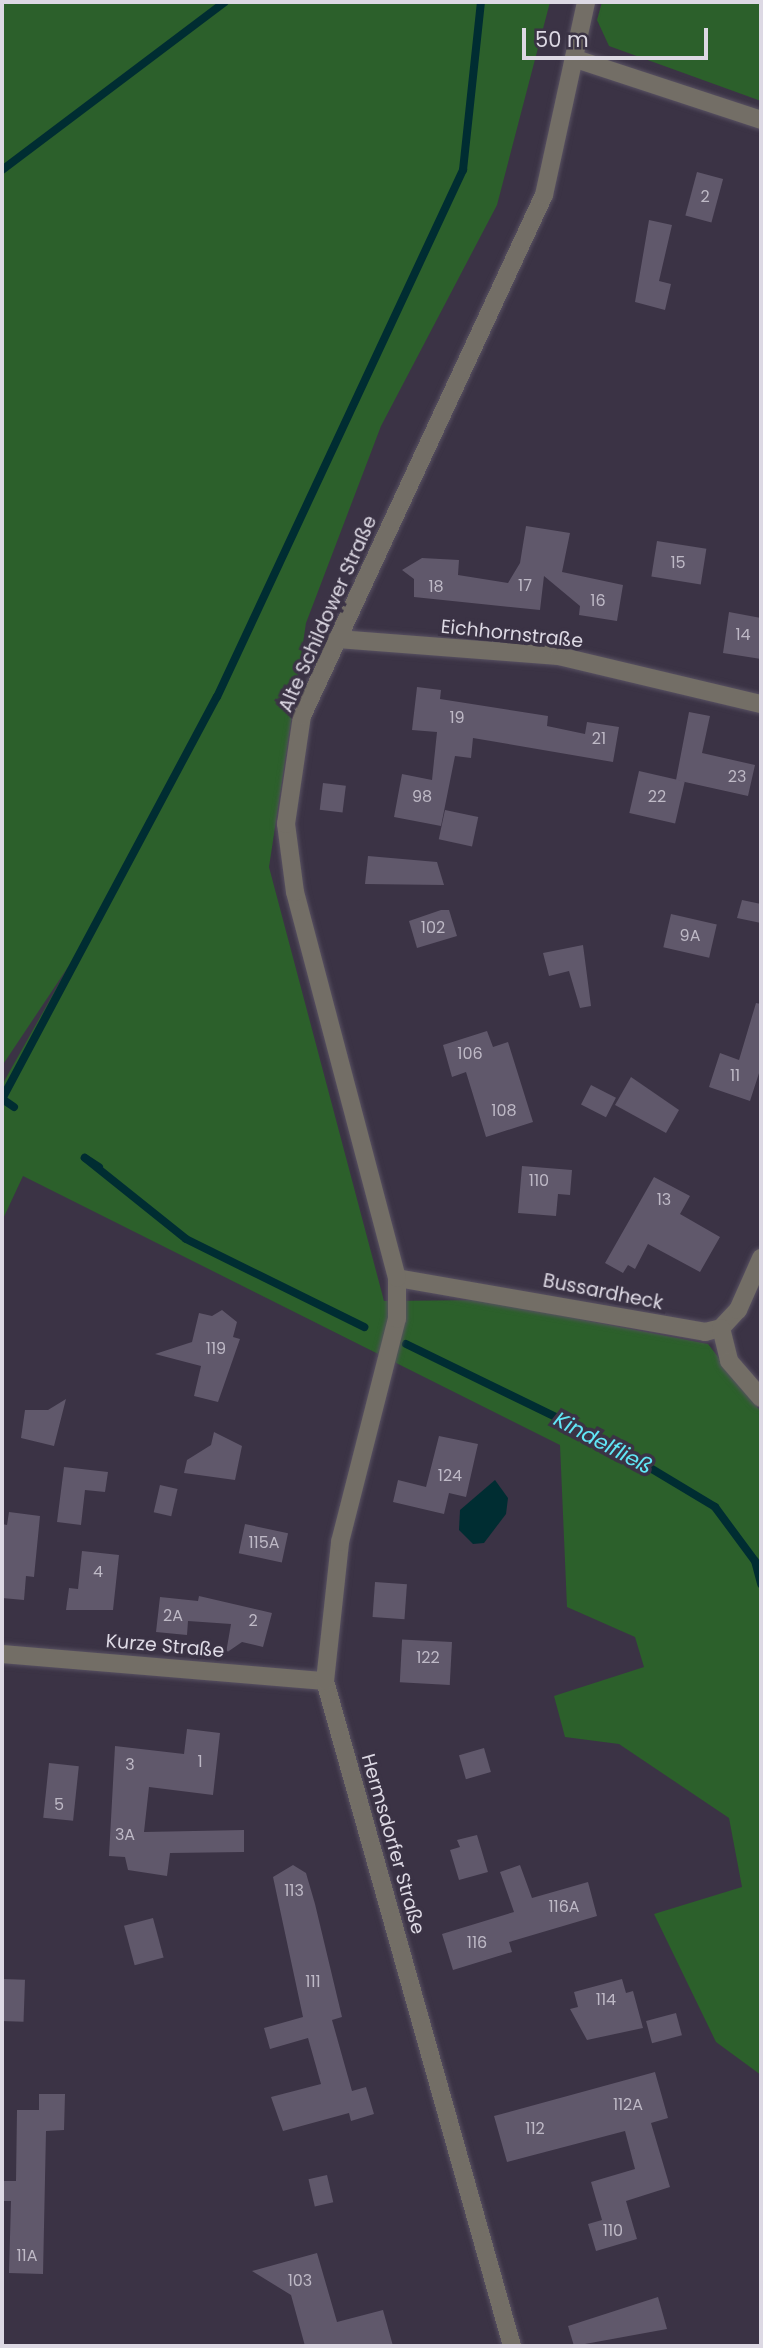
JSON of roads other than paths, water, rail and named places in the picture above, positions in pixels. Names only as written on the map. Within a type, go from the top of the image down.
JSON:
[{"type":"street","name":"Alte Schildower Straße","points":[[388,1355],[397,1319],[397,1278],[286,855],[302,716],[544,195],[576,59],[586,2]]},
{"type":"street","points":[[576,59],[761,120]]},
{"type":"street","name":"Eichhornstraße","points":[[337,639],[559,656],[761,704]]},
{"type":"street","points":[[761,1258],[721,1328],[729,1361],[761,1398]]},
{"type":"street","name":"Bussardheck","points":[[397,1278],[685,1330],[721,1328]]},
{"type":"street","name":"Hermsdorfer Straße","points":[[388,1355],[340,1542],[325,1681],[512,2346]]},
{"type":"street","name":"Kurze Straße","points":[[2,1654],[325,1681]]},
{"type":"waterway","points":[[2,170],[225,2]]},
{"type":"waterway","points":[[14,1107],[2,1099],[217,697],[463,170],[481,2]]},
{"type":"waterway","name":"Kindelfließ","points":[[99,1167],[85,1158],[186,1239],[364,1327]]},
{"type":"waterway","name":"Kindelfließ","points":[[406,1344],[607,1442],[715,1507],[755,1561],[761,1584]]}]
